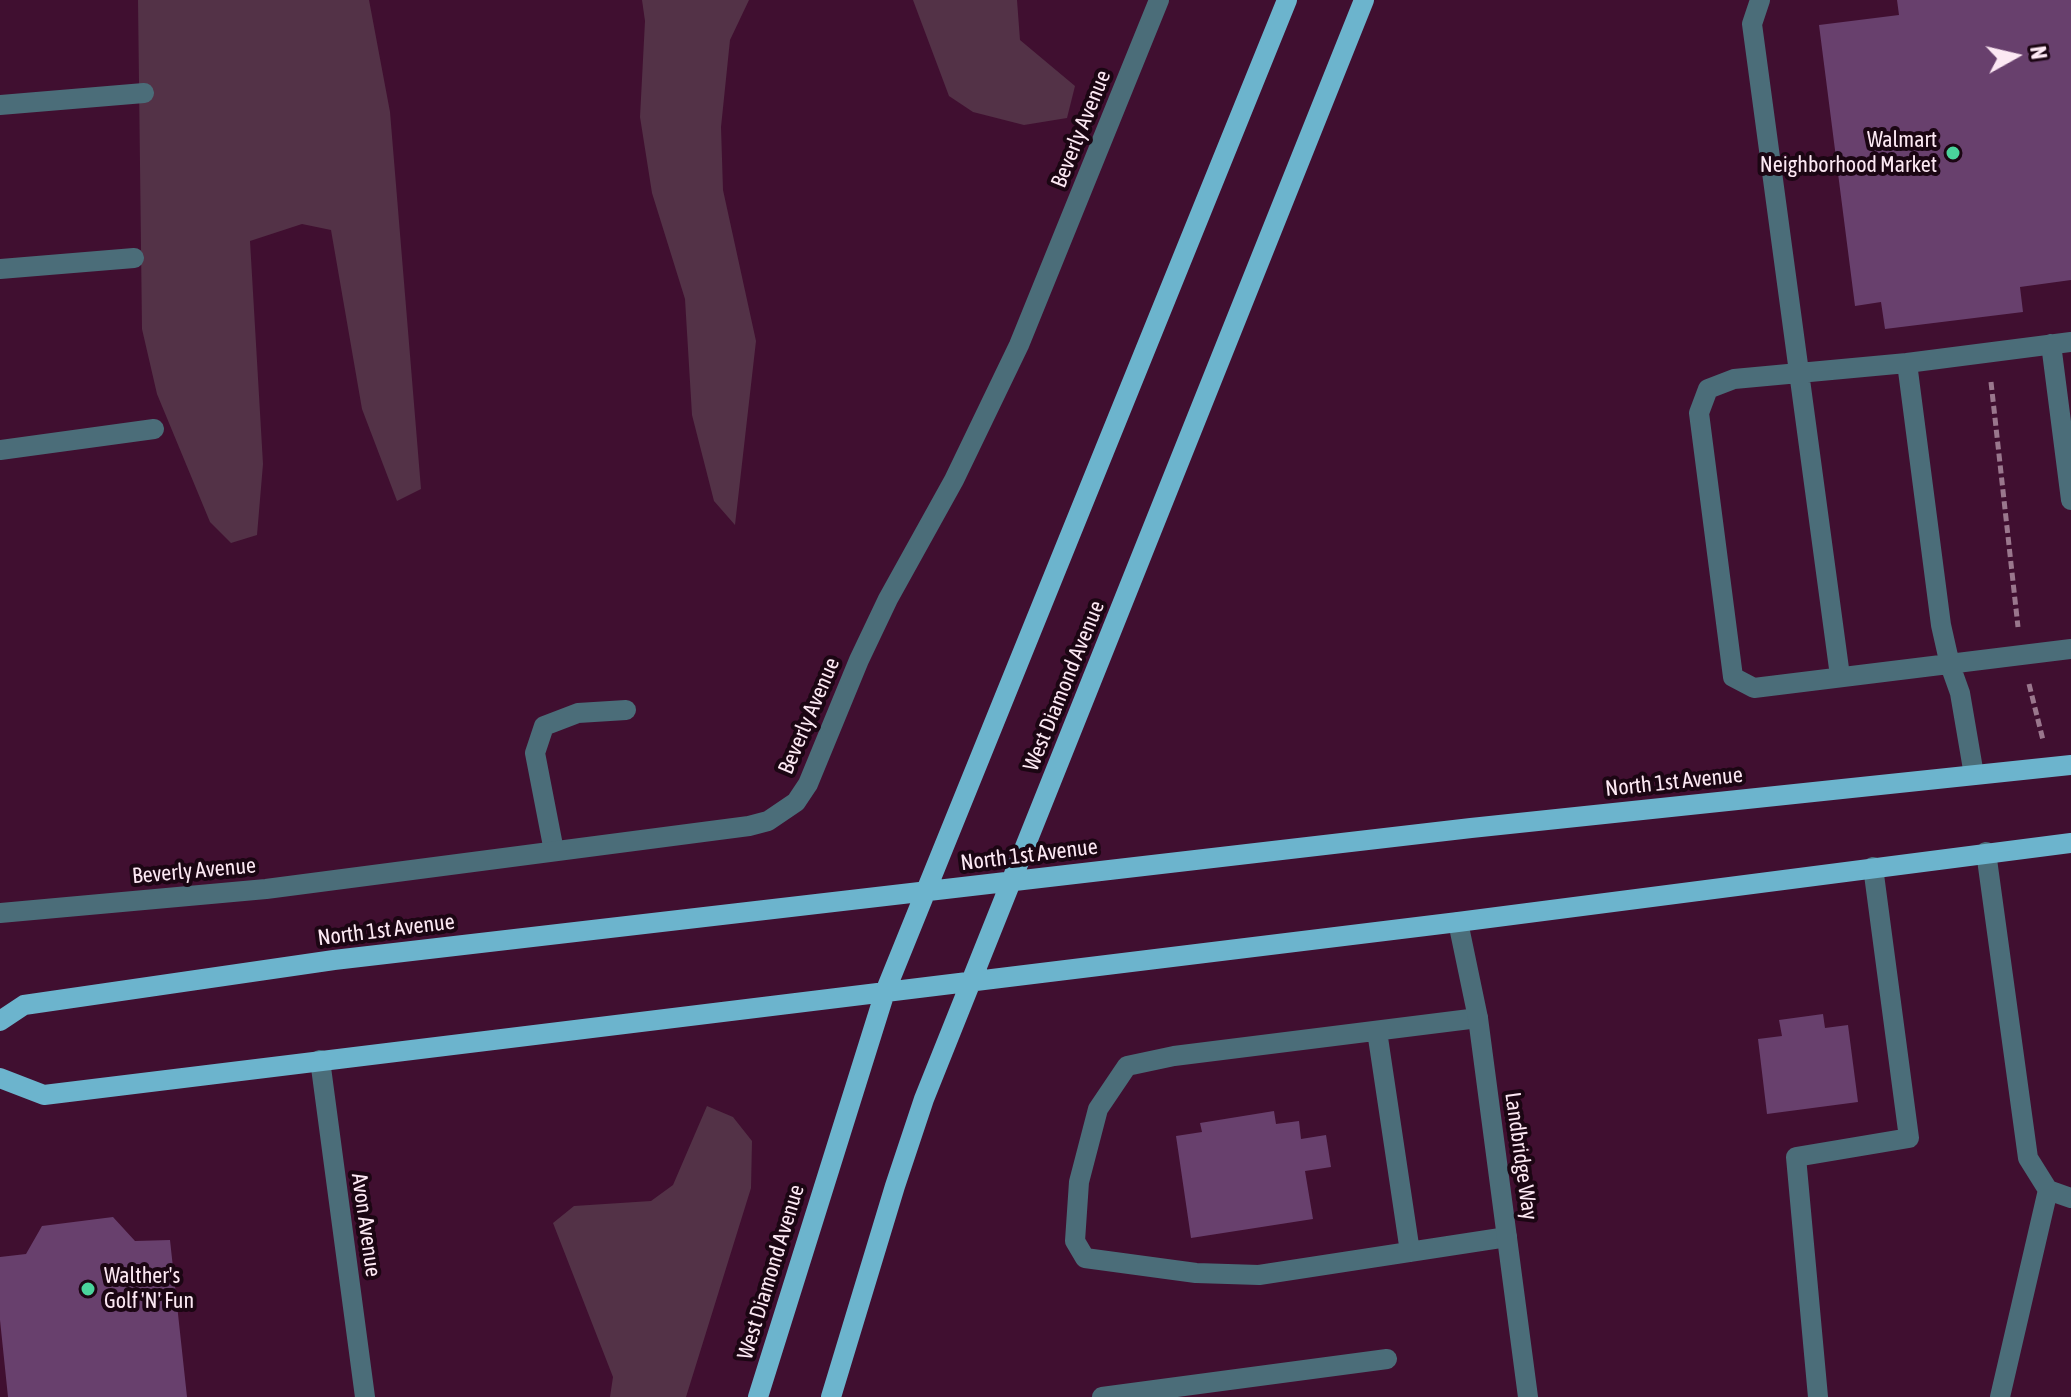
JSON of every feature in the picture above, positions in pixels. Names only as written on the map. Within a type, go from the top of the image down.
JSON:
[{"type":"main road","name":"West Diamond Avenue","points":[[758,1397],[885,992],[1287,0]]},
{"type":"main road","name":"West Diamond Avenue","points":[[831,1397],[924,1099],[1364,0]]},
{"type":"main road","name":"North 1st Avenue","points":[[0,1021],[24,1005],[334,960],[1456,830],[2061,767]]},
{"type":"main road","points":[[0,1078],[44,1095],[1458,922],[2071,843]]},
{"type":"street","name":"Beverly Avenue","points":[[0,913],[266,889],[749,826],[768,821],[796,802],[808,784],[859,660],[888,599],[954,480],[1019,345],[1159,0]]},
{"type":"street","points":[[1760,0],[1752,24],[1840,676]]},
{"type":"street","points":[[0,105],[144,93]]},
{"type":"street","points":[[0,269],[134,258]]},
{"type":"street","points":[[2071,500],[2061,343],[1907,363],[1734,379],[1708,389],[1699,413],[1733,677],[1754,688],[2071,649]]},
{"type":"street","points":[[1907,363],[1941,625],[1960,693],[1974,775]]},
{"type":"street","points":[[0,450],[154,429]]},
{"type":"street","points":[[554,851],[535,753],[544,726],[578,713],[626,710]]},
{"type":"street","points":[[1986,852],[2028,1158],[2048,1190],[2071,1198]]},
{"type":"street","points":[[1818,1397],[1796,1157],[1909,1138],[1873,867]]},
{"type":"street","name":"Landbridge Way","points":[[1458,922],[1478,1018],[1528,1397]]},
{"type":"street","points":[[1478,1018],[1174,1056],[1127,1066],[1098,1109],[1079,1182],[1075,1241],[1085,1258],[1196,1273],[1259,1275],[1507,1237]]},
{"type":"street","points":[[1377,1031],[1410,1252]]},
{"type":"street","name":"Avon Avenue","points":[[320,1060],[365,1397]]},
{"type":"street","points":[[2000,1397],[2048,1190]]},
{"type":"street","points":[[1102,1397],[1223,1389],[1387,1359]]},
{"type":"path","points":[[1989,353],[2022,656],[2061,767]]},
{"type":"shaded area","points":[[138,0],[369,0],[390,112],[421,489],[397,501],[362,409],[331,230],[302,224],[250,241],[263,464],[257,535],[231,543],[210,522],[157,394],[142,329]]},
{"type":"shaded area","points":[[642,0],[749,0],[730,40],[721,127],[723,190],[756,341],[735,525],[714,501],[692,415],[685,299],[652,193],[640,117],[645,21]]},
{"type":"shaded area","points":[[913,0],[1017,0],[1020,40],[1075,86],[1067,118],[1024,125],[973,112],[949,96]]},
{"type":"shaded area","points":[[707,1106],[733,1117],[752,1141],[751,1188],[686,1397],[610,1397],[613,1377],[553,1223],[574,1206],[651,1201],[673,1185]]},
{"type":"building","name":"Walmart Neighborhood Market","points":[[1897,0],[2071,0],[2071,280],[2020,287],[2023,312],[1885,329],[1881,302],[1855,306],[1819,25],[1899,15]]},
{"type":"building","points":[[1823,1014],[1825,1028],[1848,1025],[1858,1102],[1767,1114],[1758,1039],[1782,1036],[1779,1020]]},
{"type":"building","points":[[1274,1111],[1276,1124],[1299,1121],[1301,1139],[1326,1135],[1331,1167],[1305,1171],[1313,1219],[1191,1238],[1176,1136],[1202,1132],[1200,1123]]},
{"type":"building","name":"Walther's Golf 'N' Fun","points":[[113,1217],[135,1241],[170,1240],[187,1397],[8,1397],[0,1320],[0,1257],[26,1254],[42,1226]]},
{"type":"place","name":"Walmart Neighborhood Market","points":[[1953,153]]},
{"type":"place","name":"Walther's Golf 'N' Fun","points":[[88,1289]]}]
